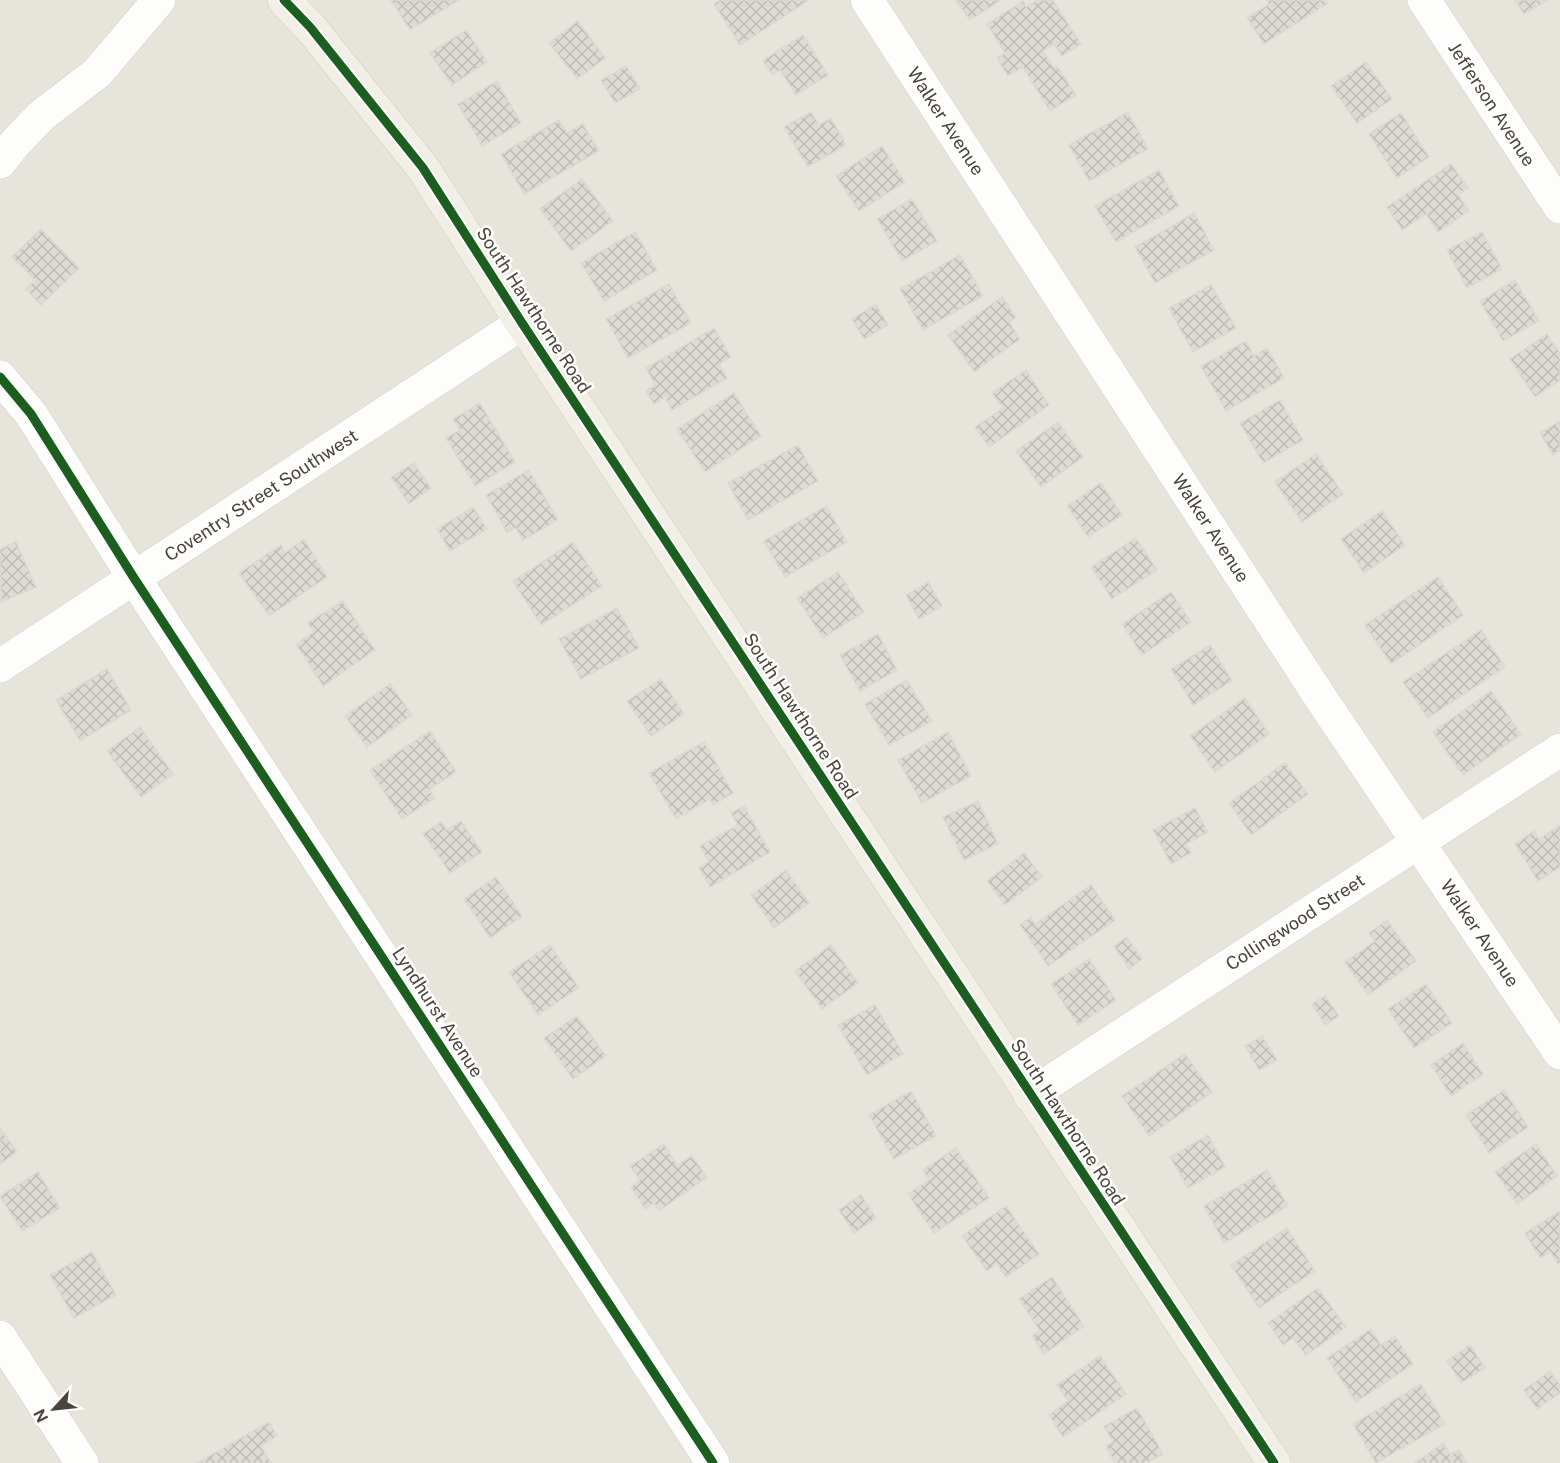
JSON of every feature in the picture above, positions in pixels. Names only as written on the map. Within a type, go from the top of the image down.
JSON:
[{"type":"main road","name":"South Hawthorne Road","points":[[284,0],[310,27],[423,168],[522,323],[1274,1463]]},
{"type":"street","points":[[0,162],[41,116],[97,73],[159,0]]},
{"type":"street","name":"Walker Avenue","points":[[867,0],[1320,696],[1560,1053]]},
{"type":"street","name":"Jefferson Avenue","points":[[1424,0],[1560,207]]},
{"type":"street","name":"Coventry Street Southwest","points":[[0,666],[522,323]]},
{"type":"street","name":"Lyndhurst Avenue","points":[[0,377],[31,414],[134,578],[713,1463]]},
{"type":"street","name":"Collingwood Street","points":[[1030,1095],[1560,750]]},
{"type":"street","points":[[0,1337],[82,1463]]},
{"type":"shaded area","points":[[0,0],[1560,0],[1560,1463],[0,1463]]},
{"type":"building","points":[[391,0],[459,0],[410,30]]},
{"type":"building","points":[[720,0],[809,0],[740,45],[714,4]]},
{"type":"building","points":[[956,0],[1001,0],[970,20]]},
{"type":"building","points":[[1037,0],[1053,0],[1081,44],[1062,56],[1054,44],[1043,51],[1054,68],[1057,66],[1076,95],[1050,111],[1023,67],[1008,76],[997,58],[1005,53],[987,24],[1023,1],[1026,7]]},
{"type":"building","points":[[1266,0],[1326,0],[1328,3],[1264,44],[1247,18],[1269,4]]},
{"type":"building","points":[[1515,0],[1548,0],[1524,14]]},
{"type":"building","points":[[578,21],[605,58],[577,79],[549,43]]},
{"type":"building","points":[[466,30],[487,62],[452,85],[430,53]]},
{"type":"building","points":[[803,35],[828,75],[796,95],[780,70],[772,75],[763,60]]},
{"type":"building","points":[[1366,62],[1392,99],[1357,123],[1331,86]]},
{"type":"building","points":[[626,66],[640,89],[615,103],[601,80]]},
{"type":"building","points":[[497,81],[521,123],[482,146],[458,104]]},
{"type":"building","points":[[811,112],[819,125],[831,118],[846,145],[808,167],[784,127]]},
{"type":"building","points":[[1128,112],[1148,149],[1089,181],[1069,145]]},
{"type":"building","points":[[1401,113],[1429,157],[1397,178],[1369,134]]},
{"type":"building","points":[[559,120],[567,133],[583,124],[599,151],[524,194],[501,154]]},
{"type":"building","points":[[882,146],[905,182],[859,211],[836,176]]},
{"type":"building","points":[[1451,164],[1468,188],[1458,195],[1469,211],[1438,232],[1426,214],[1402,230],[1387,207]]},
{"type":"building","points":[[1159,170],[1179,206],[1116,242],[1095,206]]},
{"type":"building","points":[[582,179],[613,221],[571,251],[540,209]]},
{"type":"building","points":[[912,199],[937,241],[902,261],[877,219]]},
{"type":"building","points":[[1194,213],[1214,250],[1155,283],[1135,247]]},
{"type":"building","points":[[41,229],[79,268],[41,305],[26,289],[35,280],[12,257]]},
{"type":"building","points":[[635,232],[657,270],[604,301],[581,263]]},
{"type":"building","points":[[1482,232],[1502,269],[1467,288],[1447,250]]},
{"type":"building","points":[[960,255],[983,296],[923,330],[900,289]]},
{"type":"building","points":[[1515,280],[1539,321],[1503,341],[1480,301]]},
{"type":"building","points":[[669,284],[691,323],[628,358],[606,319]]},
{"type":"building","points":[[1211,285],[1236,328],[1193,352],[1169,308]]},
{"type":"building","points":[[1002,297],[1016,317],[1009,322],[1020,339],[974,372],[948,335]]},
{"type":"building","points":[[876,304],[888,325],[864,339],[852,319]]},
{"type":"building","points":[[714,328],[731,357],[719,364],[727,378],[672,410],[665,397],[654,404],[646,391],[655,385],[646,368]]},
{"type":"building","points":[[1547,334],[1560,353],[1560,380],[1535,397],[1510,359]]},
{"type":"building","points":[[1246,341],[1254,356],[1267,348],[1284,378],[1226,411],[1201,366]]},
{"type":"building","points":[[1026,370],[1049,405],[989,447],[975,427],[1003,408],[992,393]]},
{"type":"building","points":[[734,393],[761,436],[705,472],[677,429]]},
{"type":"building","points":[[1280,400],[1303,440],[1263,463],[1240,423]]},
{"type":"building","points":[[480,403],[515,462],[475,486],[446,438],[460,430],[453,419]]},
{"type":"building","points":[[1560,421],[1560,450],[1553,455],[1540,433]]},
{"type":"building","points":[[1058,422],[1083,457],[1041,487],[1016,451]]},
{"type":"building","points":[[798,445],[818,481],[748,520],[728,483]]},
{"type":"building","points":[[1316,454],[1343,494],[1302,522],[1275,482]]},
{"type":"building","points":[[414,463],[431,488],[409,504],[391,477]]},
{"type":"building","points":[[529,470],[558,520],[523,540],[516,528],[507,532],[486,495]]},
{"type":"building","points":[[1101,483],[1122,515],[1088,537],[1067,506]]},
{"type":"building","points":[[826,506],[847,542],[785,577],[764,541]]},
{"type":"building","points":[[473,507],[487,529],[450,551],[437,529]]},
{"type":"building","points":[[1382,511],[1405,545],[1364,573],[1341,539]]},
{"type":"building","points":[[1136,538],[1157,570],[1112,599],[1091,567]]},
{"type":"building","points":[[304,539],[327,577],[269,616],[239,573],[281,545],[285,553]]},
{"type":"building","points":[[16,542],[36,587],[1,602],[0,549]]},
{"type":"building","points":[[573,542],[602,586],[541,625],[513,581]]},
{"type":"building","points":[[838,572],[864,612],[823,638],[797,598]]},
{"type":"building","points":[[1438,577],[1463,615],[1391,664],[1365,625]]},
{"type":"building","points":[[928,582],[942,606],[919,619],[906,595]]},
{"type":"building","points":[[1171,592],[1191,622],[1142,655],[1122,624]]},
{"type":"building","points":[[343,601],[375,650],[323,686],[296,644],[314,632],[307,623]]},
{"type":"building","points":[[617,608],[639,648],[581,679],[559,639]]},
{"type":"building","points":[[1481,630],[1505,667],[1428,718],[1403,682]]},
{"type":"building","points":[[878,634],[897,670],[860,691],[840,655]]},
{"type":"building","points":[[1210,645],[1232,681],[1193,705],[1171,669]]},
{"type":"building","points":[[107,669],[131,710],[80,741],[56,700]]},
{"type":"building","points":[[661,679],[684,714],[651,736],[627,701]]},
{"type":"building","points":[[907,680],[932,721],[889,745],[865,704]]},
{"type":"building","points":[[390,684],[412,715],[367,747],[345,716]]},
{"type":"building","points":[[1491,691],[1521,734],[1463,775],[1433,732]]},
{"type":"building","points":[[1245,698],[1269,734],[1215,772],[1190,736]]},
{"type":"building","points":[[140,727],[173,774],[141,797],[107,751]]},
{"type":"building","points":[[430,731],[456,772],[429,789],[435,798],[402,819],[370,770]]},
{"type":"building","points":[[948,732],[971,776],[922,803],[898,760]]},
{"type":"building","points":[[704,742],[733,793],[713,805],[710,799],[676,819],[649,773]]},
{"type":"building","points":[[1285,763],[1308,794],[1251,835],[1229,803]]},
{"type":"building","points":[[978,801],[998,844],[964,860],[943,817]]},
{"type":"building","points":[[744,806],[770,852],[710,887],[699,867],[709,862],[700,846],[738,825],[731,813]]},
{"type":"building","points":[[1195,808],[1208,832],[1186,844],[1191,853],[1171,864],[1153,830]]},
{"type":"building","points":[[461,821],[482,852],[450,873],[423,834],[441,822],[447,830]]},
{"type":"building","points":[[1560,825],[1560,867],[1538,881],[1515,844],[1534,831],[1539,839]]},
{"type":"building","points":[[1024,853],[1042,877],[1005,905],[987,881]]},
{"type":"building","points":[[786,870],[809,903],[774,928],[751,895]]},
{"type":"building","points":[[496,877],[522,916],[490,938],[464,899]]},
{"type":"building","points":[[1091,885],[1115,920],[1048,966],[1020,925],[1031,917],[1035,924]]},
{"type":"building","points":[[1387,920],[1416,961],[1368,995],[1345,962],[1375,941],[1369,933]]},
{"type":"building","points":[[1127,937],[1142,959],[1129,969],[1114,946]]},
{"type":"building","points":[[550,945],[579,988],[538,1015],[509,972]]},
{"type":"building","points":[[831,945],[858,983],[822,1009],[795,971]]},
{"type":"building","points":[[1089,959],[1116,1000],[1078,1025],[1051,984]]},
{"type":"building","points":[[1426,984],[1452,1023],[1414,1048],[1388,1009]]},
{"type":"building","points":[[1325,996],[1339,1016],[1325,1025],[1312,1004]]},
{"type":"building","points":[[875,1005],[903,1054],[867,1075],[838,1025]]},
{"type":"building","points":[[577,1016],[606,1056],[573,1079],[544,1038]]},
{"type":"building","points":[[1262,1036],[1277,1060],[1259,1070],[1245,1046]]},
{"type":"building","points":[[1463,1043],[1483,1074],[1451,1096],[1431,1065]]},
{"type":"building","points":[[1185,1054],[1212,1092],[1149,1136],[1122,1096]]},
{"type":"building","points":[[1504,1090],[1528,1127],[1489,1153],[1466,1115]]},
{"type":"building","points":[[911,1091],[936,1136],[894,1159],[869,1115]]},
{"type":"building","points":[[0,1128],[17,1152],[0,1164]]},
{"type":"building","points":[[1208,1135],[1225,1167],[1188,1188],[1170,1157]]},
{"type":"building","points":[[664,1144],[677,1165],[692,1156],[707,1177],[659,1211],[654,1203],[645,1209],[631,1187],[640,1180],[630,1166]]},
{"type":"building","points":[[1536,1144],[1557,1176],[1517,1204],[1495,1172]]},
{"type":"building","points":[[956,1148],[989,1198],[934,1233],[908,1194],[929,1180],[923,1170]]},
{"type":"building","points":[[1267,1170],[1288,1206],[1224,1243],[1204,1206]]},
{"type":"building","points":[[38,1172],[60,1208],[22,1231],[0,1196]]},
{"type":"building","points":[[861,1195],[876,1218],[854,1233],[839,1210]]},
{"type":"building","points":[[1006,1206],[1039,1254],[1006,1277],[997,1264],[987,1271],[962,1236]]},
{"type":"building","points":[[1560,1211],[1560,1263],[1558,1264],[1550,1252],[1540,1258],[1525,1233]]},
{"type":"building","points":[[1287,1228],[1315,1271],[1259,1308],[1231,1265]]},
{"type":"building","points":[[92,1252],[116,1295],[74,1318],[50,1275]]},
{"type":"building","points":[[1052,1277],[1084,1326],[1044,1354],[1032,1336],[1040,1331],[1019,1299]]},
{"type":"building","points":[[1318,1288],[1346,1327],[1306,1355],[1293,1338],[1283,1345],[1268,1323]]},
{"type":"building","points":[[1371,1329],[1381,1345],[1395,1336],[1413,1364],[1356,1402],[1327,1358]]},
{"type":"building","points":[[1470,1345],[1485,1368],[1461,1383],[1447,1361]]},
{"type":"building","points":[[1100,1356],[1126,1394],[1063,1437],[1049,1415],[1068,1401],[1057,1385]]},
{"type":"building","points":[[1550,1371],[1560,1385],[1560,1393],[1537,1409],[1524,1390]]},
{"type":"building","points":[[1421,1384],[1445,1424],[1376,1463],[1353,1424]]},
{"type":"building","points":[[1137,1408],[1163,1454],[1147,1463],[1115,1463],[1106,1446],[1113,1442],[1104,1426]]},
{"type":"building","points":[[269,1422],[277,1436],[261,1446],[271,1463],[197,1463]]},
{"type":"building","points":[[1443,1443],[1450,1455],[1459,1450],[1467,1463],[1415,1463]]},
{"type":"cycle path","points":[[284,0],[310,27],[423,168],[522,323],[1274,1463]]},
{"type":"cycle path","points":[[0,377],[31,414],[134,578],[713,1463]]}]
